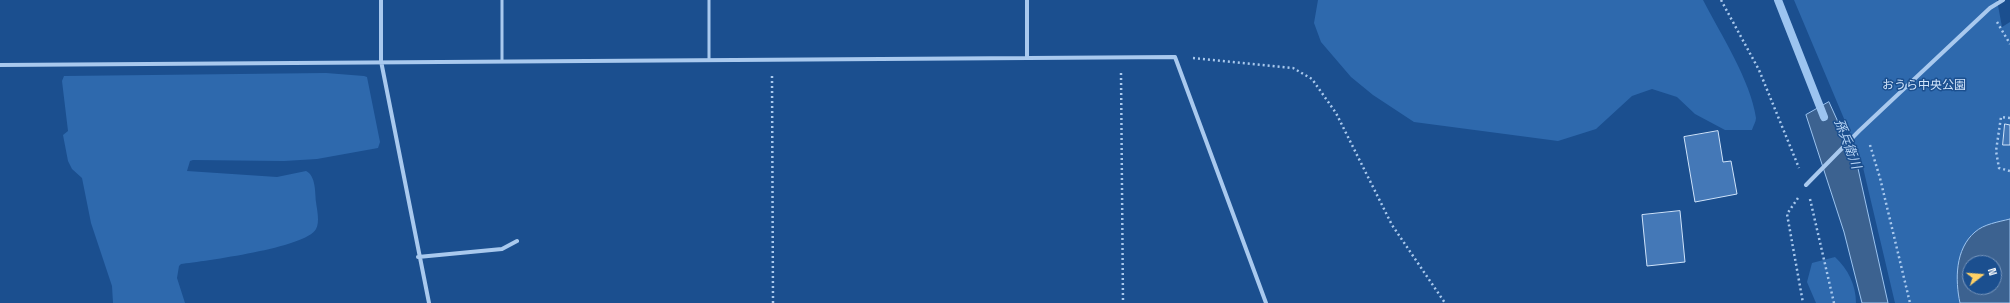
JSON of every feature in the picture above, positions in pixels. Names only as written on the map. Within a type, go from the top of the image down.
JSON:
[{"type":"street","points":[[381,0],[382,61],[418,257],[429,303]]},
{"type":"street","points":[[1027,0],[1027,57]]},
{"type":"street","points":[[1806,185],[1859,131],[1990,8],[2003,0]]},
{"type":"street","points":[[0,64],[1175,56],[1266,303]]},
{"type":"street","points":[[418,257],[502,249],[517,241]]},
{"type":"lane","points":[[502,0],[502,60]]},
{"type":"lane","points":[[709,0],[709,60]]},
{"type":"path","points":[[1721,0],[1759,70],[1806,185],[1834,303]]},
{"type":"path","points":[[1990,8],[2010,44]]},
{"type":"path","points":[[1120,56],[1122,303]]},
{"type":"path","points":[[1175,56],[1293,68],[1312,79],[1336,113],[1392,225],[1445,303]]},
{"type":"path","points":[[772,58],[773,303]]},
{"type":"path","points":[[2010,118],[2001,117],[1996,151],[1999,168],[2010,170]]},
{"type":"path","points":[[1864,127],[1880,178],[1910,303]]},
{"type":"path","points":[[1803,303],[1787,214],[1806,185]]},
{"type":"green space","points":[[1318,0],[1703,0],[1742,73],[1753,104],[1756,121],[1752,130],[1725,130],[1695,114],[1677,97],[1652,89],[1632,96],[1596,129],[1558,141],[1414,122],[1373,95],[1351,77],[1321,42],[1314,23]]},
{"type":"green space","name":"おうら中央公園","points":[[1794,0],[1997,0],[2002,27],[2010,22],[2010,303],[1895,303],[1861,159]]},
{"type":"green space","points":[[326,73],[367,77],[380,142],[378,148],[317,159],[284,161],[193,160],[190,161],[187,171],[277,177],[306,171],[312,177],[314,185],[318,219],[316,229],[308,236],[275,248],[231,257],[181,264],[179,266],[177,278],[185,303],[113,303],[112,286],[91,223],[82,178],[72,169],[68,161],[63,135],[68,131],[62,81],[64,76]]},
{"type":"green space","points":[[1835,257],[1844,267],[1853,284],[1856,303],[1816,303],[1807,282],[1812,263]]},
{"type":"water","points":[[1829,102],[1857,164],[1888,303],[1862,303],[1844,232],[1806,115]]},
{"type":"water","points":[[2010,219],[2010,303],[1960,303],[1957,275],[1960,256],[1964,247],[1968,239],[1975,232],[1996,222]]},
{"type":"building","points":[[2005,124],[2010,125],[2010,145],[2003,145]]},
{"type":"building","points":[[1718,131],[1723,162],[1731,161],[1737,194],[1695,202],[1684,137]]},
{"type":"building","points":[[1680,211],[1685,262],[1647,266],[1642,215]]},
{"type":"waterway","name":"孫兵衛川","points":[[1778,0],[1824,117]]}]
